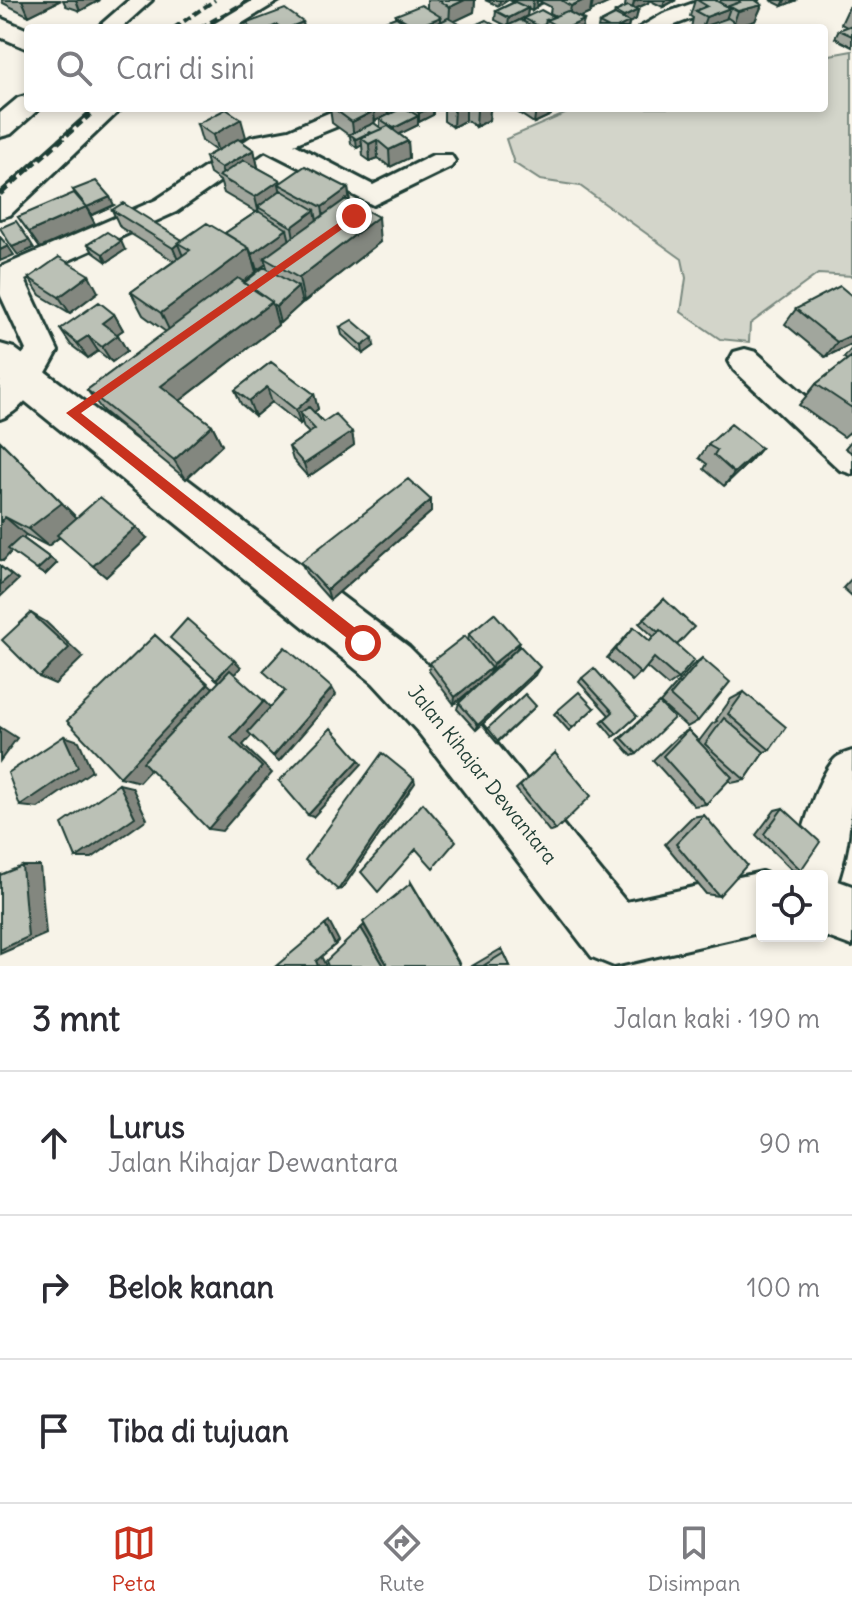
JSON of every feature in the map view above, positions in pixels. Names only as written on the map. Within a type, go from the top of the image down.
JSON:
[{"type":"main road","points":[[0,26],[24,39]]},
{"type":"main road","points":[[0,128],[24,107]]},
{"type":"main road","name":"Jalan Kihajar Dewantara","points":[[8,381],[85,404],[406,680],[438,714],[613,950]]},
{"type":"main road","points":[[613,950],[756,904]]},
{"type":"main road","points":[[828,907],[852,916]]},
{"type":"street","points":[[113,24],[142,0]]},
{"type":"street","points":[[225,24],[270,0]]},
{"type":"street","points":[[521,24],[568,0]]},
{"type":"street","points":[[658,24],[722,0]]},
{"type":"street","points":[[0,209],[106,112]]},
{"type":"street","points":[[272,143],[321,127],[353,112]]},
{"type":"street","points":[[8,381],[42,351],[10,284],[11,274],[166,206],[255,144],[262,141],[272,143],[373,196],[442,161]]},
{"type":"street","points":[[745,361],[852,459]]},
{"type":"street","points":[[817,870],[819,848],[833,806],[852,774]]},
{"type":"shaded area","points":[[852,51],[852,276],[818,274],[750,324],[749,342],[720,339],[681,312],[686,278],[682,259],[580,186],[540,180],[514,163],[506,139],[569,112],[828,112],[828,55]]},
{"type":"building","points":[[438,0],[465,0],[450,7]]},
{"type":"building","points":[[561,0],[584,0],[571,6]]},
{"type":"building","points":[[697,0],[715,0],[730,8],[706,17],[695,11],[707,6]]},
{"type":"building","points":[[738,0],[755,0],[762,5],[738,11],[729,6],[740,2]]},
{"type":"building","points":[[515,2],[528,8],[509,18],[496,11]]},
{"type":"building","points":[[421,5],[441,17],[424,24],[411,24],[396,15]]},
{"type":"building","points":[[628,6],[638,10],[624,17],[615,12]]},
{"type":"building","points":[[285,9],[303,22],[298,24],[245,24]]},
{"type":"building","points":[[541,10],[554,17],[546,20],[545,24],[535,24],[524,18]]},
{"type":"building","points":[[567,11],[584,20],[576,24],[553,24],[546,20]]},
{"type":"building","points":[[615,15],[629,22],[625,24],[599,23]]},
{"type":"building","points":[[396,17],[406,24],[377,24]]},
{"type":"building","points":[[448,18],[459,24],[437,24]]},
{"type":"building","points":[[728,18],[737,24],[711,24]]},
{"type":"building","points":[[852,25],[852,36],[839,30]]},
{"type":"building","points":[[220,112],[230,112],[241,119],[213,135],[197,124]]},
{"type":"building","points":[[338,112],[372,112],[352,122]]},
{"type":"building","points":[[394,112],[412,112],[418,116],[394,128],[380,119]]},
{"type":"building","points":[[374,123],[382,129],[356,139],[350,134]]},
{"type":"building","points":[[388,126],[408,141],[389,150],[377,140],[369,144],[361,138]]},
{"type":"building","points":[[238,139],[254,150],[221,168],[205,157]]},
{"type":"building","points":[[244,160],[280,180],[255,197],[219,176]]},
{"type":"building","points":[[305,166],[348,188],[322,207],[279,184]]},
{"type":"building","points":[[96,181],[110,197],[87,207],[73,190]]},
{"type":"building","points":[[281,190],[315,210],[292,227],[258,207]]},
{"type":"building","points":[[74,193],[86,207],[29,232],[18,217]]},
{"type":"building","points":[[346,199],[378,217],[299,278],[264,258]]},
{"type":"building","points":[[123,203],[182,240],[173,248],[112,210]]},
{"type":"building","points":[[258,211],[287,229],[252,254],[249,248],[225,233]]},
{"type":"building","points":[[16,221],[29,240],[12,247],[0,228]]},
{"type":"building","points":[[207,223],[249,248],[161,313],[131,292],[190,250],[178,243]]},
{"type":"building","points":[[107,232],[121,241],[103,254],[88,244]]},
{"type":"building","points":[[0,237],[8,246],[0,250]]},
{"type":"building","points":[[59,257],[89,275],[59,297],[29,278]]},
{"type":"building","points":[[264,267],[298,287],[276,307],[244,283]]},
{"type":"building","points":[[238,278],[272,302],[161,386],[212,425],[174,460],[87,390]]},
{"type":"building","points":[[840,286],[852,296],[852,335],[837,342],[796,309]]},
{"type":"building","points":[[99,302],[114,314],[102,323],[118,335],[102,347],[88,336],[77,343],[60,329]]},
{"type":"building","points":[[352,320],[373,338],[362,346],[340,327]]},
{"type":"building","points":[[852,356],[852,408],[816,384]]},
{"type":"building","points":[[271,362],[314,394],[296,410],[267,387],[249,401],[235,390]]},
{"type":"building","points":[[309,407],[323,422],[335,414],[352,432],[304,464],[289,447],[315,429],[300,413]]},
{"type":"building","points":[[731,424],[761,448],[734,473],[714,455],[717,450],[708,445]]},
{"type":"building","points":[[0,441],[62,503],[28,529],[5,517],[0,523]]},
{"type":"building","points":[[408,479],[431,500],[327,590],[301,562]]},
{"type":"building","points":[[100,497],[136,527],[93,566],[57,535]]},
{"type":"building","points":[[21,537],[50,558],[37,570],[8,549]]},
{"type":"building","points":[[0,566],[11,575],[0,585]]},
{"type":"building","points":[[664,599],[694,627],[677,645],[644,619]]},
{"type":"building","points":[[31,613],[69,648],[39,677],[2,640]]},
{"type":"building","points":[[494,613],[520,642],[493,664],[469,634]]},
{"type":"building","points":[[187,619],[234,660],[216,679],[170,638]]},
{"type":"building","points":[[634,627],[650,641],[660,630],[694,660],[678,679],[654,658],[641,674],[615,650]]},
{"type":"building","points":[[155,635],[208,684],[120,777],[67,721]]},
{"type":"building","points":[[465,636],[491,668],[455,697],[430,663]]},
{"type":"building","points":[[520,646],[540,667],[478,725],[459,703]]},
{"type":"building","points":[[285,647],[332,688],[273,756],[248,732],[285,691],[263,671]]},
{"type":"building","points":[[702,658],[730,682],[698,721],[670,696]]},
{"type":"building","points":[[594,668],[637,716],[617,734],[604,720],[613,712],[582,678]]},
{"type":"building","points":[[230,670],[264,701],[231,738],[262,767],[208,829],[143,762]]},
{"type":"building","points":[[579,692],[594,708],[572,728],[557,711]]},
{"type":"building","points":[[744,692],[786,727],[770,750],[728,714]]},
{"type":"building","points":[[525,694],[536,706],[498,741],[488,728]]},
{"type":"building","points":[[659,703],[674,718],[637,754],[622,738]]},
{"type":"building","points":[[724,718],[764,752],[745,780],[705,744]]},
{"type":"building","points":[[331,728],[359,760],[308,815],[279,781]]},
{"type":"building","points":[[688,730],[732,777],[706,804],[663,756]]},
{"type":"building","points":[[64,736],[78,767],[20,806],[8,773]]},
{"type":"building","points":[[382,753],[414,779],[338,890],[305,860]]},
{"type":"building","points":[[555,753],[591,796],[556,830],[520,786]]},
{"type":"building","points":[[119,784],[135,817],[76,858],[62,824]]},
{"type":"building","points":[[423,803],[456,841],[433,868],[416,849],[378,892],[361,872]]},
{"type":"building","points":[[783,808],[820,842],[801,870],[764,834]]},
{"type":"building","points":[[704,815],[747,865],[719,896],[676,844]]},
{"type":"building","points":[[22,866],[28,937],[0,950],[0,875]]},
{"type":"building","points":[[411,883],[460,966],[388,966],[363,922]]},
{"type":"building","points":[[325,925],[335,945],[316,961],[318,966],[276,966]]},
{"type":"building","points":[[361,928],[384,966],[328,966],[326,961]]},
{"type":"building","points":[[504,953],[510,966],[483,966]]},
{"type":"railway","points":[[180,24],[215,0]]},
{"type":"railway","points":[[207,24],[249,0]]},
{"type":"railway","points":[[31,167],[93,112]]},
{"type":"railway","points":[[0,194],[33,165]]},
{"type":"route","points":[[354,216],[72,413],[363,643]]}]
